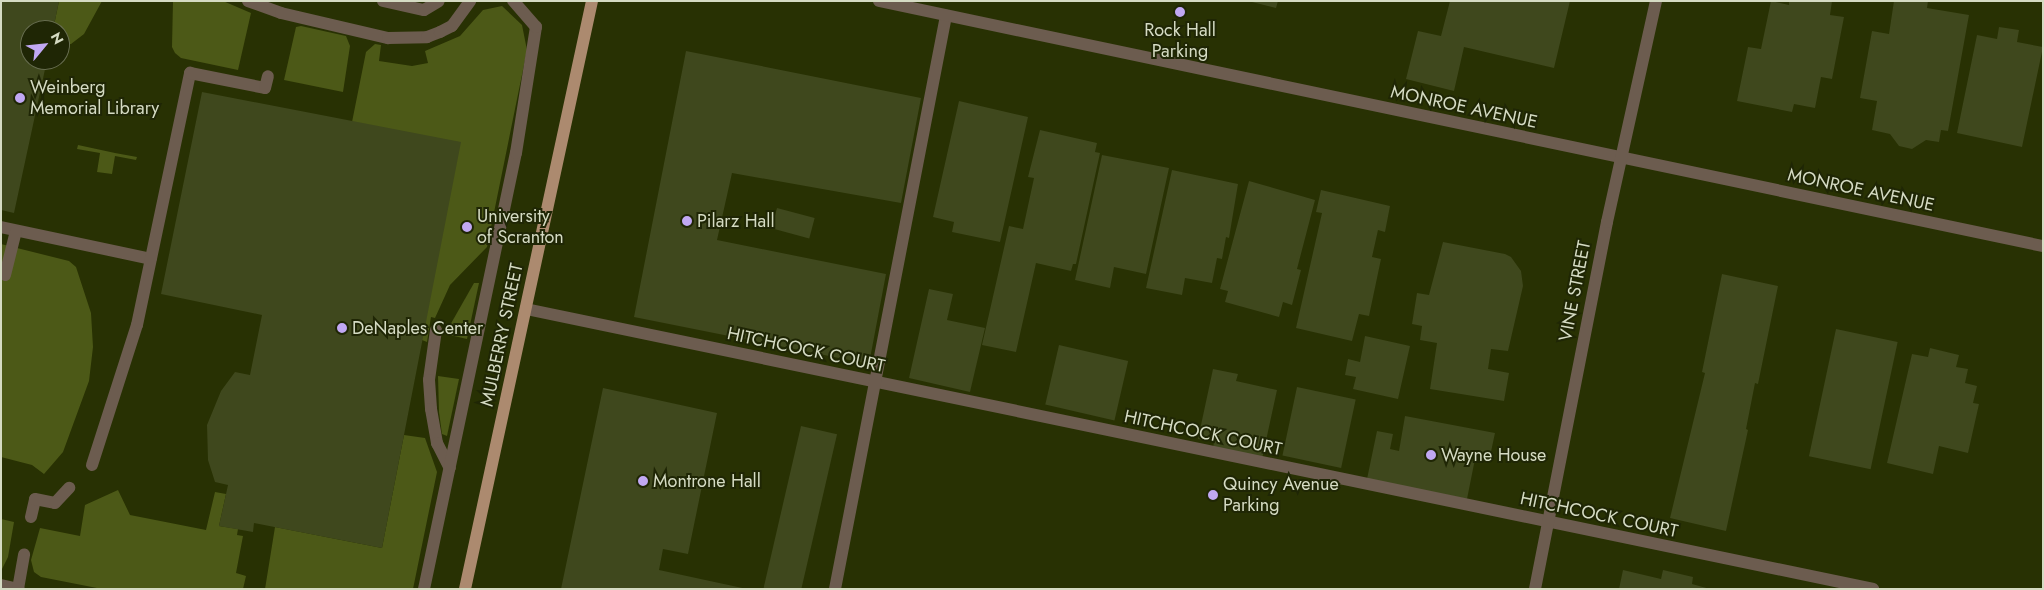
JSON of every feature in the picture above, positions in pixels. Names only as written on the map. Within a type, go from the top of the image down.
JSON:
[{"type":"main road","name":"MULBERRY STREET","points":[[465,589],[592,1]]},
{"type":"street","points":[[248,1],[281,13],[388,38],[427,37],[440,32],[452,26],[470,1]]},
{"type":"street","points":[[383,1],[424,10],[438,1]]},
{"type":"street","points":[[424,589],[516,153],[536,26],[513,1]]},
{"type":"street","name":"MONROE AVENUE","points":[[879,1],[2043,246]]},
{"type":"street","name":"VINE STREET","points":[[1535,589],[1622,158],[1656,1]]},
{"type":"street","points":[[835,589],[946,16]]},
{"type":"street","points":[[92,466],[137,325],[190,73],[265,88],[268,76]]},
{"type":"street","points":[[1,227],[151,259]]},
{"type":"street","points":[[5,275],[16,231]]},
{"type":"street","name":"HITCHCOCK COURT","points":[[526,309],[1547,523],[1873,589]]},
{"type":"street","points":[[436,330],[429,380],[431,409],[437,443],[450,468]]},
{"type":"street","points":[[31,517],[35,499],[55,503],[69,488]]},
{"type":"street","points":[[1,585],[18,589],[24,555]]},
{"type":"green space","points":[[59,1],[102,1],[84,34],[71,44],[70,20],[55,20]]},
{"type":"green space","points":[[173,1],[223,1],[251,13],[238,70],[181,58],[175,53],[172,47]]},
{"type":"green space","points":[[502,6],[522,25],[527,50],[487,247],[450,285],[435,318],[431,317],[427,342],[422,340],[352,122],[366,52],[375,44],[381,45],[379,61],[412,66],[428,63],[425,51],[460,36],[483,10]]},
{"type":"green space","points":[[301,26],[346,36],[350,46],[343,92],[284,80],[296,27]]},
{"type":"green space","points":[[78,145],[137,157],[136,160],[115,156],[112,174],[97,172],[100,153],[77,149]]},
{"type":"green space","points":[[1,244],[69,261],[76,267],[91,313],[93,347],[89,381],[63,452],[44,474],[32,465],[1,457]]},
{"type":"green space","points":[[474,283],[479,283],[467,339],[445,334]]},
{"type":"green space","points":[[438,376],[459,379],[447,436],[442,434]]},
{"type":"green space","points":[[404,435],[425,438],[437,472],[413,589],[265,589],[275,527],[382,548]]},
{"type":"green space","points":[[118,490],[130,515],[206,530],[215,492],[226,494],[219,526],[238,529],[237,535],[243,536],[236,573],[246,576],[243,589],[102,589],[41,577],[34,572],[31,560],[40,528],[80,536],[85,505]]},
{"type":"green space","points":[[1,519],[14,522],[8,557],[2,569]]},
{"type":"building","name":"Weinberg Memorial Library","points":[[1,1],[59,1],[55,20],[20,20],[20,70],[45,70],[14,213],[1,210]]},
{"type":"building","points":[[1248,1],[1278,1],[1276,8]]},
{"type":"building","points":[[1450,1],[1570,1],[1554,68],[1464,47],[1454,91],[1406,79],[1418,31],[1441,36]]},
{"type":"building","points":[[1771,1],[1789,5],[1789,1],[1832,1],[1830,15],[1844,17],[1832,79],[1821,77],[1815,108],[1794,104],[1792,112],[1737,101],[1748,47],[1761,49]]},
{"type":"building","points":[[1894,1],[1928,1],[1927,8],[1969,15],[1948,131],[1941,130],[1939,142],[1926,140],[1912,149],[1899,146],[1890,134],[1872,130],[1877,101],[1860,98],[1872,31],[1889,34]]},
{"type":"building","points":[[1999,27],[2019,30],[2017,42],[2043,47],[2022,147],[1957,133],[1977,35],[1997,39]]},
{"type":"building","name":"Pilarz Hall","points":[[686,51],[921,98],[901,203],[732,173],[717,240],[886,274],[869,364],[634,317]]},
{"type":"building","name":"DeNaples Center","points":[[202,92],[461,142],[382,548],[254,523],[253,532],[219,526],[228,485],[215,482],[208,460],[207,425],[221,391],[235,372],[250,375],[262,315],[161,294]]},
{"type":"building","points":[[959,101],[1028,117],[1000,242],[952,232],[954,222],[933,217]]},
{"type":"building","points":[[1040,130],[1097,143],[1095,152],[1100,153],[1076,264],[1073,264],[1071,271],[1036,263],[1016,352],[982,345],[1009,226],[1023,229],[1034,178],[1028,177]]},
{"type":"building","points":[[1102,155],[1169,168],[1146,274],[1114,267],[1110,288],[1075,280]]},
{"type":"building","points":[[1172,170],[1238,184],[1229,238],[1226,237],[1222,259],[1217,258],[1212,283],[1185,278],[1182,295],[1146,288]]},
{"type":"building","points":[[1249,181],[1315,200],[1297,269],[1301,270],[1292,305],[1283,302],[1279,317],[1225,302],[1228,291],[1220,289]]},
{"type":"building","points":[[1321,190],[1390,206],[1385,232],[1378,230],[1372,257],[1381,259],[1369,316],[1359,314],[1352,341],[1296,328],[1322,213],[1316,212]]},
{"type":"building","points":[[777,208],[815,218],[809,238],[772,228]]},
{"type":"building","points":[[1443,242],[1505,254],[1511,257],[1521,271],[1523,286],[1508,351],[1491,349],[1488,369],[1509,373],[1504,401],[1430,389],[1437,343],[1420,340],[1422,326],[1412,324],[1417,293],[1429,295]]},
{"type":"building","points":[[1722,274],[1778,286],[1758,384],[1755,383],[1746,429],[1748,430],[1726,531],[1670,518],[1705,373],[1702,372]]},
{"type":"building","points":[[929,289],[953,294],[947,320],[985,328],[970,392],[909,378]]},
{"type":"building","points":[[1836,329],[1898,342],[1871,469],[1809,456]]},
{"type":"building","points":[[1365,336],[1410,346],[1398,399],[1353,389],[1356,377],[1345,375],[1348,359],[1360,362]]},
{"type":"building","points":[[1059,345],[1128,361],[1114,420],[1045,404]]},
{"type":"building","points":[[1930,348],[1959,355],[1956,367],[1968,369],[1965,383],[1977,386],[1973,403],[1979,404],[1968,453],[1939,446],[1933,474],[1887,463],[1912,354],[1928,357]]},
{"type":"building","points":[[1213,369],[1238,374],[1236,381],[1277,390],[1262,459],[1213,448],[1214,442],[1198,439]]},
{"type":"building","points":[[1297,387],[1356,399],[1341,468],[1282,455]]},
{"type":"building","name":"Montrone Hall","points":[[603,388],[717,413],[688,554],[663,549],[659,570],[747,589],[561,589]]},
{"type":"building","name":"Wayne House","points":[[1405,416],[1495,433],[1489,461],[1475,459],[1467,499],[1367,479],[1377,431],[1393,434],[1390,449],[1399,451]]},
{"type":"building","points":[[801,426],[837,434],[801,589],[764,588]]},
{"type":"building","points":[[1623,570],[1661,579],[1663,570],[1693,577],[1692,584],[1710,589],[1619,589]]},
{"type":"place","name":"Rock Hall Parking","points":[[1180,12]]},
{"type":"place","name":"Weinberg Memorial Library","points":[[20,98]]},
{"type":"place","name":"Pilarz Hall","points":[[687,221]]},
{"type":"place","name":"University of Scranton","points":[[467,227]]},
{"type":"place","name":"DeNaples Center","points":[[342,328]]},
{"type":"place","name":"Wayne House","points":[[1431,455]]},
{"type":"place","name":"Montrone Hall","points":[[643,481]]},
{"type":"place","name":"Quincy Avenue Parking","points":[[1213,495]]}]
